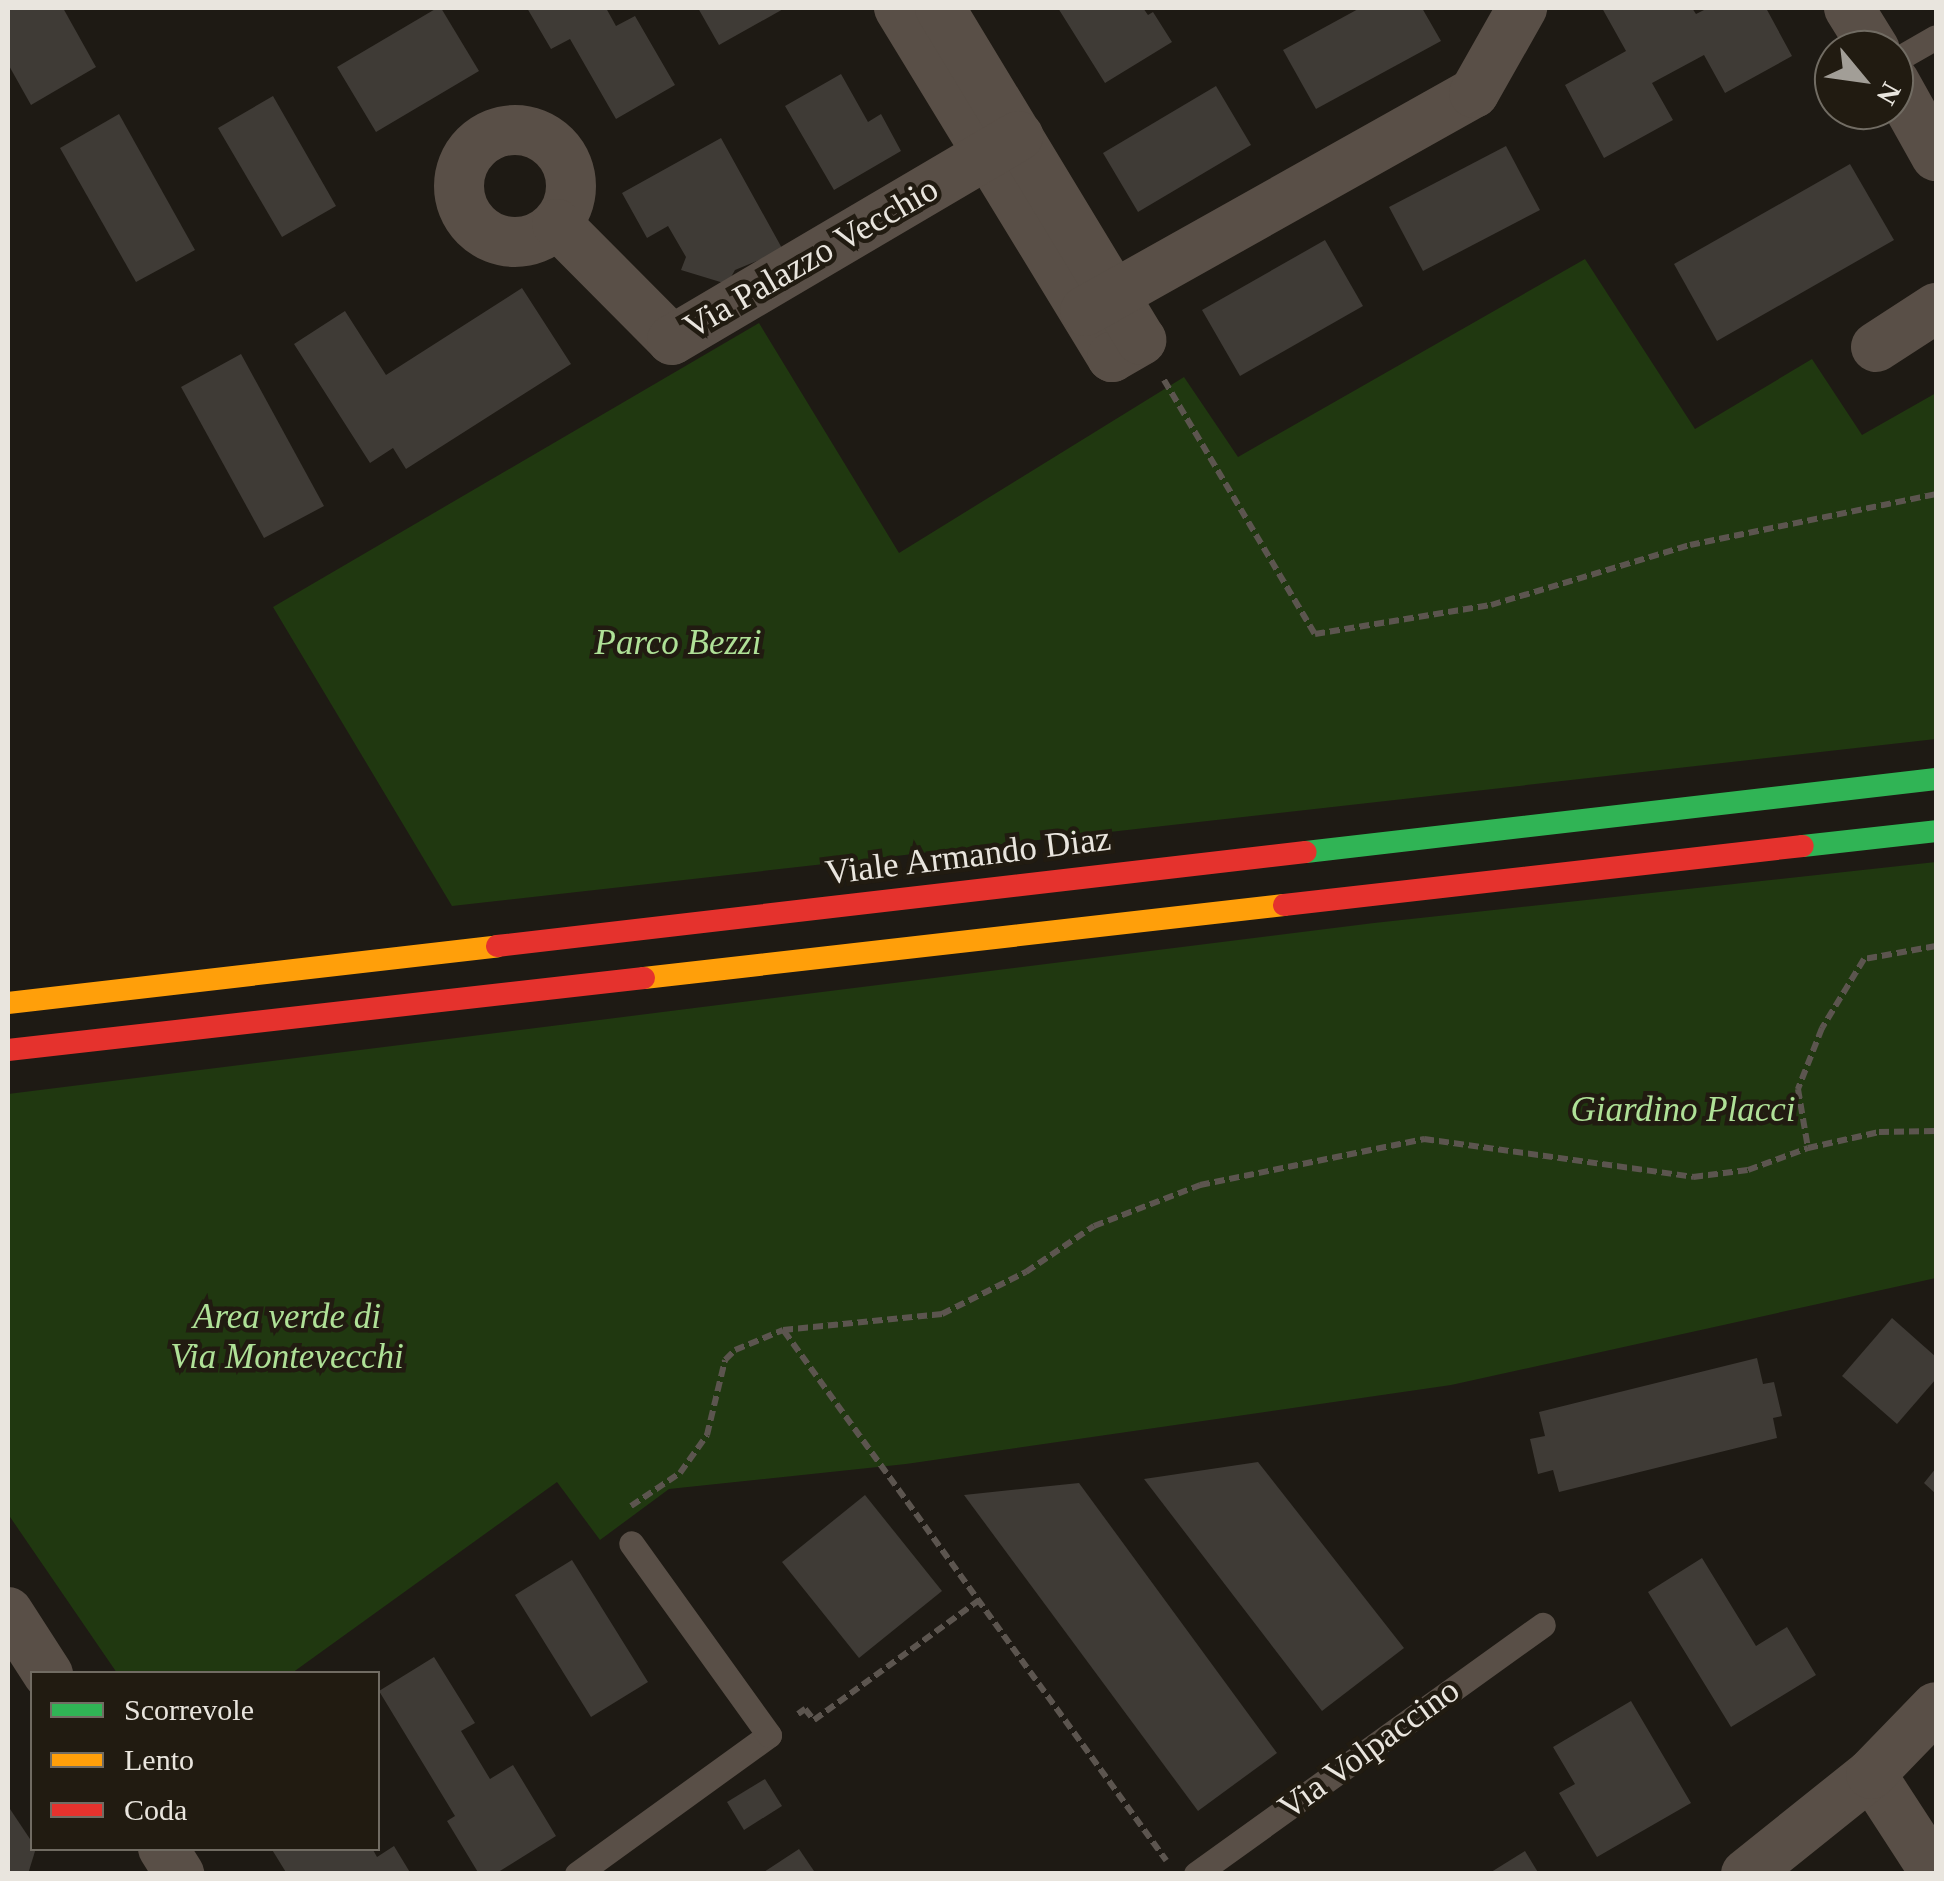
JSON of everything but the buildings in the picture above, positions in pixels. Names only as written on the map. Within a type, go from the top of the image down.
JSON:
[{"type":"main road","name":"Viale Armando Diaz","points":[[8,1003],[1936,779]]},
{"type":"main road","points":[[8,1050],[1936,831]]},
{"type":"street","points":[[899,8],[1003,144]]},
{"type":"street","points":[[940,8],[1003,144],[1098,302],[1112,357],[1140,340]]},
{"type":"street","points":[[1098,302],[1474,93],[1522,8]]},
{"type":"street","points":[[1849,8],[1863,30]]},
{"type":"street","points":[[1914,117],[1936,156]]},
{"type":"street","name":"Via Palazzo Vecchio","points":[[556,224],[672,340],[1003,144]]},
{"type":"street","points":[[1876,347],[1936,308]]},
{"type":"street","points":[[8,1612],[46,1671]]},
{"type":"street","points":[[1746,1874],[1871,1774],[1936,1707]]},
{"type":"street","points":[[1871,1774],[1936,1874]]},
{"type":"street","points":[[165,1851],[180,1874]]},
{"type":"lane","points":[[1914,50],[1936,37]]},
{"type":"lane","points":[[577,1874],[769,1735],[631,1543]]},
{"type":"lane","name":"Via Volpaccino","points":[[1196,1874],[1543,1626]]},
{"type":"path","points":[[1140,340],[1315,634],[1490,605],[1690,546],[1936,494]]},
{"type":"path","points":[[1808,1148],[1798,1089],[1822,1028],[1864,959],[1936,946]]},
{"type":"path","points":[[631,1543],[613,1518],[680,1472],[707,1435],[725,1360],[735,1350],[784,1330],[942,1314],[1026,1272],[1094,1226],[1200,1185],[1424,1140],[1692,1177],[1748,1170],[1808,1148],[1878,1132],[1936,1131]]},
{"type":"path","points":[[784,1330],[1175,1874]]},
{"type":"path","points":[[769,1735],[805,1709],[814,1720],[978,1600]]},
{"type":"green space","name":"Parco Bezzi","points":[[1585,259],[1695,429],[1812,359],[1862,435],[1936,393],[1936,739],[452,906],[273,607],[759,323],[899,553],[1184,377],[1238,457]]},
{"type":"green space","name":"Area verde di Via Montevecchi","points":[[1936,862],[1936,1278],[1451,1385],[906,1464],[669,1489],[600,1540],[557,1482],[295,1671],[116,1671],[8,1514],[8,1094],[1374,923]]},
{"type":"traffic: fast","points":[[1306,852],[1936,779]]},
{"type":"traffic: fast","points":[[1803,846],[1936,831]]},
{"type":"traffic: slow","points":[[644,978],[1284,905]]},
{"type":"traffic: slow","points":[[8,1003],[497,946]]},
{"type":"traffic: jam","points":[[1284,905],[1803,846]]},
{"type":"traffic: jam","points":[[497,946],[1306,852]]},
{"type":"traffic: jam","points":[[8,1050],[644,978]]},
{"type":"park label","name":"Giardino Placci","points":[[1683,1110]]}]
